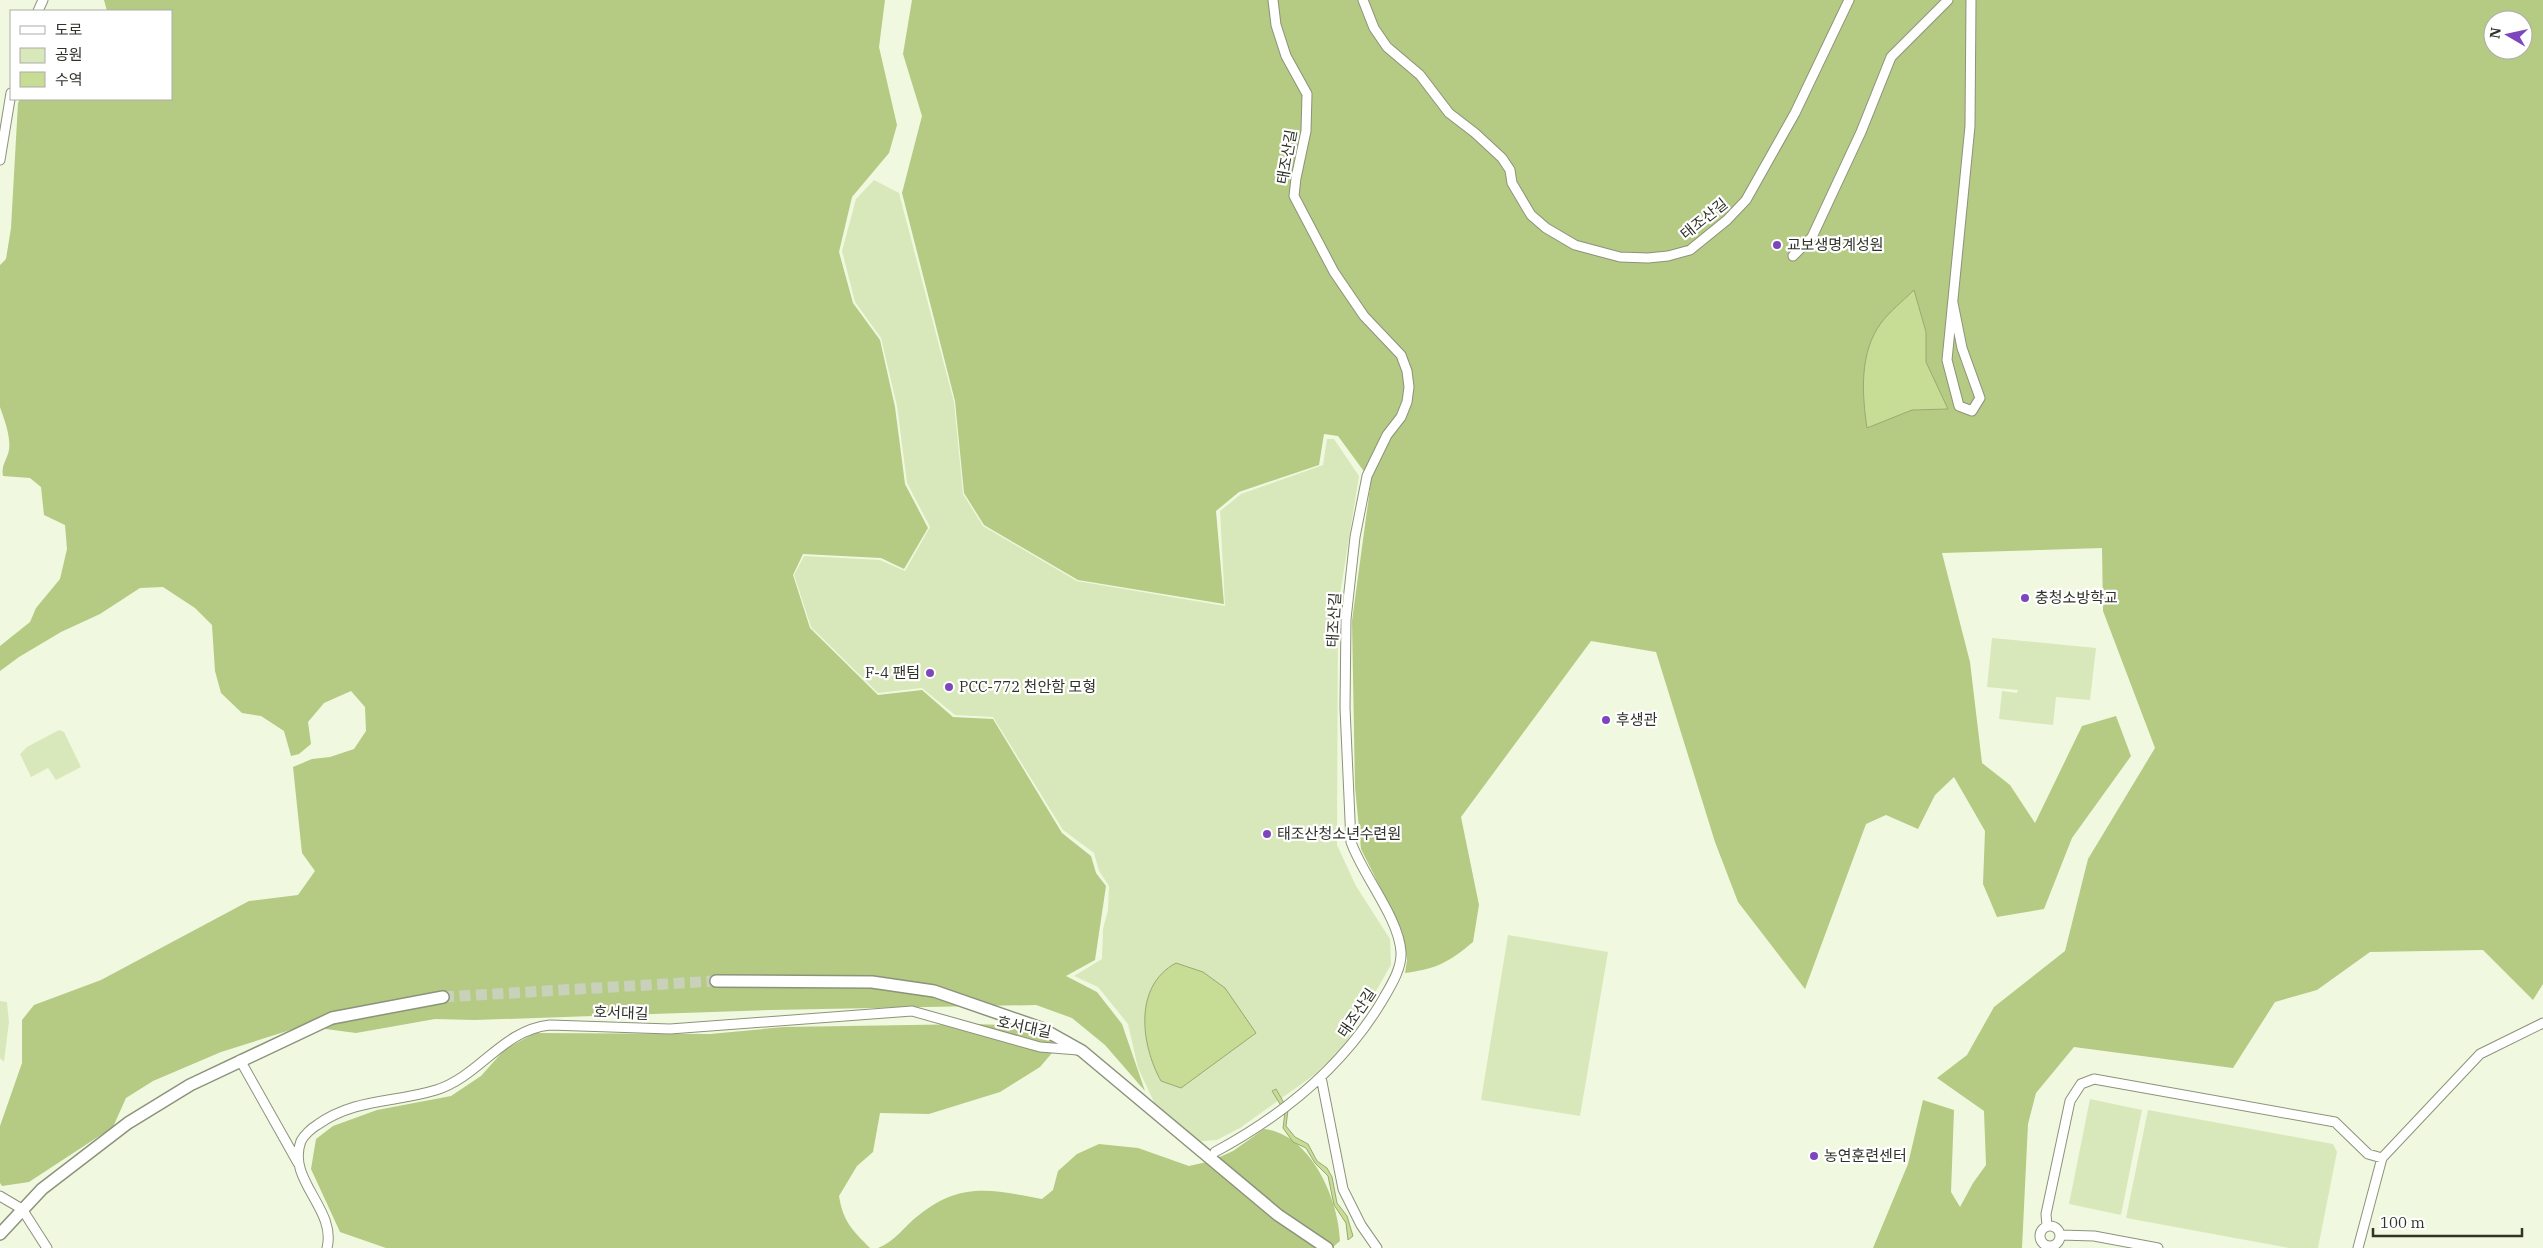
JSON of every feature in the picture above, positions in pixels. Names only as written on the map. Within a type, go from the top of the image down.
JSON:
[{"type":"street","name":"태조산길","points":[[1273,0],[1276,25],[1286,56],[1306,94],[1306,131],[1294,196],[1334,272],[1364,316],[1401,354],[1407,371],[1409,388],[1407,402],[1401,417],[1386,435],[1367,476],[1355,538],[1346,618],[1345,708],[1351,842],[1358,862],[1397,935],[1401,953],[1398,967],[1388,992],[1372,1018],[1351,1046],[1321,1077]]},
{"type":"street","name":"태조산길","points":[[1363,0],[1374,28],[1387,47],[1420,75],[1449,112],[1475,132],[1502,158],[1510,170],[1512,183],[1531,214],[1546,228],[1575,245],[1620,258],[1668,256],[1690,250],[1727,220],[1746,200],[1795,113],[1849,0]]},
{"type":"street","points":[[1793,256],[1812,238],[1861,132],[1891,57],[1948,0]]},
{"type":"street","points":[[1953,303],[1962,348],[1980,398],[1972,412],[1959,406],[1947,360],[1970,126],[1971,0]]},
{"type":"street","points":[[0,160],[10,99]]},
{"type":"street","points":[[716,981],[872,982],[934,991],[1041,1028],[1082,1051],[1278,1215],[1327,1248]]},
{"type":"street","points":[[0,1234],[42,1189],[128,1124],[190,1085],[332,1018],[443,997]]},
{"type":"street","name":"호서대길","points":[[327,1248],[328,1241],[323,1217],[302,1176],[299,1165],[302,1139],[334,1112],[360,1104],[436,1090],[466,1075],[505,1041],[533,1027],[550,1025],[670,1029],[912,1011],[1040,1047],[1082,1051]]},
{"type":"street","points":[[2358,1248],[2382,1158],[2480,1054],[2543,1022]]},
{"type":"street","points":[[240,1060],[299,1165]]},
{"type":"street","points":[[1216,1152],[1239,1139],[1321,1077],[1343,1188],[1361,1225],[1377,1248]]},
{"type":"street","points":[[2047,1226],[2046,1214],[2070,1101],[2081,1084],[2094,1079],[2335,1122],[2368,1154],[2382,1158]]},
{"type":"street","points":[[0,1196],[22,1209],[47,1248]]},
{"type":"street","points":[[2047,1226],[2056,1228],[2060,1235],[2059,1240],[2054,1245],[2043,1246],[2039,1235],[2042,1229],[2047,1226]]},
{"type":"street","points":[[2060,1235],[2094,1236],[2158,1248]]},
{"type":"green space","points":[[874,180],[899,193],[954,402],[963,494],[983,526],[1077,581],[1225,606],[1220,511],[1241,494],[1323,465],[1327,439],[1334,439],[1359,476],[1338,607],[1337,845],[1356,886],[1390,939],[1391,965],[1343,1048],[1314,1075],[1240,1128],[1217,1140],[1191,1142],[1168,1132],[1138,1068],[1128,1024],[1098,987],[1074,976],[1102,959],[1103,929],[1108,910],[1109,886],[1099,871],[1094,853],[1063,830],[993,717],[955,715],[922,688],[878,693],[811,627],[794,575],[804,556],[880,560],[905,571],[930,527],[907,483],[897,406],[881,338],[855,302],[842,251],[856,199]]},
{"type":"green space","points":[[1992,638],[2096,648],[2090,700],[2056,697],[2053,725],[1999,719],[2002,691],[2017,693],[2018,690],[1987,687]]},
{"type":"green space","points":[[59,730],[64,732],[81,767],[56,780],[48,768],[31,777],[20,754],[27,747]]},
{"type":"green space","points":[[1508,935],[1608,952],[1580,1116],[1481,1100]]},
{"type":"green space","points":[[0,1001],[7,1002],[9,1022],[4,1062],[0,1058]]},
{"type":"green space","points":[[2090,1099],[2142,1110],[2121,1215],[2069,1204]]},
{"type":"green space","points":[[2148,1110],[2333,1144],[2337,1152],[2318,1248],[2289,1248],[2126,1218]]},
{"type":"shaded area","points":[[104,0],[885,0],[879,47],[897,125],[889,153],[852,197],[839,252],[853,303],[880,340],[895,407],[905,484],[928,528],[904,569],[881,558],[803,554],[793,575],[810,628],[878,695],[922,690],[953,717],[993,719],[1062,833],[1091,856],[1096,873],[1106,886],[1095,960],[1066,976],[1097,992],[1122,1024],[1145,1091],[1105,1045],[1072,1018],[1036,1005],[770,1010],[475,1020],[435,1019],[356,1033],[303,1026],[221,1052],[153,1081],[126,1098],[113,1127],[29,1182],[2,1186],[0,1183],[0,1126],[22,1063],[22,1020],[34,1005],[101,980],[249,901],[298,895],[315,871],[302,853],[293,767],[312,759],[330,757],[354,749],[366,731],[365,707],[351,691],[324,703],[308,722],[311,744],[299,754],[291,756],[284,731],[261,716],[242,713],[221,693],[215,671],[212,625],[195,608],[163,587],[140,588],[100,614],[61,632],[19,657],[0,671],[0,646],[30,622],[36,608],[60,579],[67,549],[65,525],[44,515],[41,487],[30,478],[3,476],[4,463],[9,450],[9,439],[0,407],[0,265],[6,259],[11,228],[18,103],[20,100],[172,100],[172,10],[107,10]]},
{"type":"shaded area","points":[[912,0],[2543,0],[2543,984],[2533,1000],[2483,950],[2370,952],[2317,990],[2275,1002],[2233,1068],[2074,1047],[2036,1093],[2028,1124],[2022,1248],[1873,1248],[1908,1164],[1923,1100],[1954,1110],[1951,1192],[1960,1207],[1973,1183],[1986,1165],[1984,1111],[1937,1078],[1967,1055],[1994,1007],[2065,951],[2088,859],[2155,748],[2103,611],[2102,548],[1942,553],[1970,662],[1982,763],[2010,785],[2035,823],[2082,726],[2116,716],[2131,756],[2072,838],[2044,909],[1997,917],[1983,884],[1985,831],[1954,777],[1935,795],[1918,829],[1886,815],[1866,824],[1805,989],[1738,902],[1715,842],[1656,652],[1591,641],[1461,817],[1479,905],[1473,942],[1442,964],[1405,973],[1407,960],[1402,931],[1361,849],[1355,787],[1352,621],[1371,481],[1338,436],[1324,434],[1319,465],[1239,492],[1216,511],[1224,604],[1078,580],[984,525],[964,493],[955,401],[902,193],[922,116],[903,54]],"holes":[[[1913,290],[1926,332],[1926,362],[1947,409],[1912,410]]]},
{"type":"shaded area","points":[[974,1024],[1033,1026],[1052,1034],[1052,1053],[1040,1067],[1000,1092],[929,1114],[880,1113],[873,1152],[857,1166],[839,1196],[849,1225],[870,1248],[386,1248],[340,1232],[311,1169],[316,1139],[333,1126],[377,1110],[451,1096],[481,1076],[505,1049],[535,1033],[710,1034],[784,1027]]},
{"type":"shaded area","points":[[1264,1129],[1281,1134],[1296,1143],[1319,1172],[1328,1189],[1338,1225],[1340,1241],[1332,1248],[878,1248],[894,1238],[934,1204],[949,1197],[963,1193],[993,1191],[1042,1199],[1053,1190],[1058,1171],[1077,1154],[1099,1144],[1138,1148],[1189,1166],[1211,1161],[1233,1151]]},
{"type":"water","points":[[1914,290],[1926,332],[1926,362],[1948,409],[1912,410],[1867,428],[1863,388],[1869,347],[1881,323]]},
{"type":"water","points":[[1176,963],[1203,972],[1225,988],[1256,1033],[1181,1088],[1161,1081],[1149,1051],[1145,1017],[1147,1001],[1153,986],[1162,973]]},
{"type":"water","points":[[1276,1089],[1288,1110],[1286,1126],[1295,1137],[1308,1144],[1317,1161],[1327,1168],[1332,1177],[1337,1203],[1347,1216],[1353,1236],[1348,1240],[1346,1223],[1334,1205],[1328,1176],[1315,1163],[1306,1148],[1293,1142],[1283,1128],[1285,1112],[1272,1091]]},
{"type":"tunnel","points":[[443,997],[716,981]]},
{"type":"place","name":"교보생명계성원","points":[[1777,245]]},
{"type":"place","name":"충청소방학교","points":[[2025,598]]},
{"type":"place","name":"F-4 팬텀","points":[[930,673]]},
{"type":"place","name":"PCC-772 천안함 모형","points":[[949,687]]},
{"type":"place","name":"후생관","points":[[1606,720]]},
{"type":"place","name":"태조산청소년수련원","points":[[1267,834]]},
{"type":"place","name":"농연훈련센터","points":[[1814,1156]]}]
